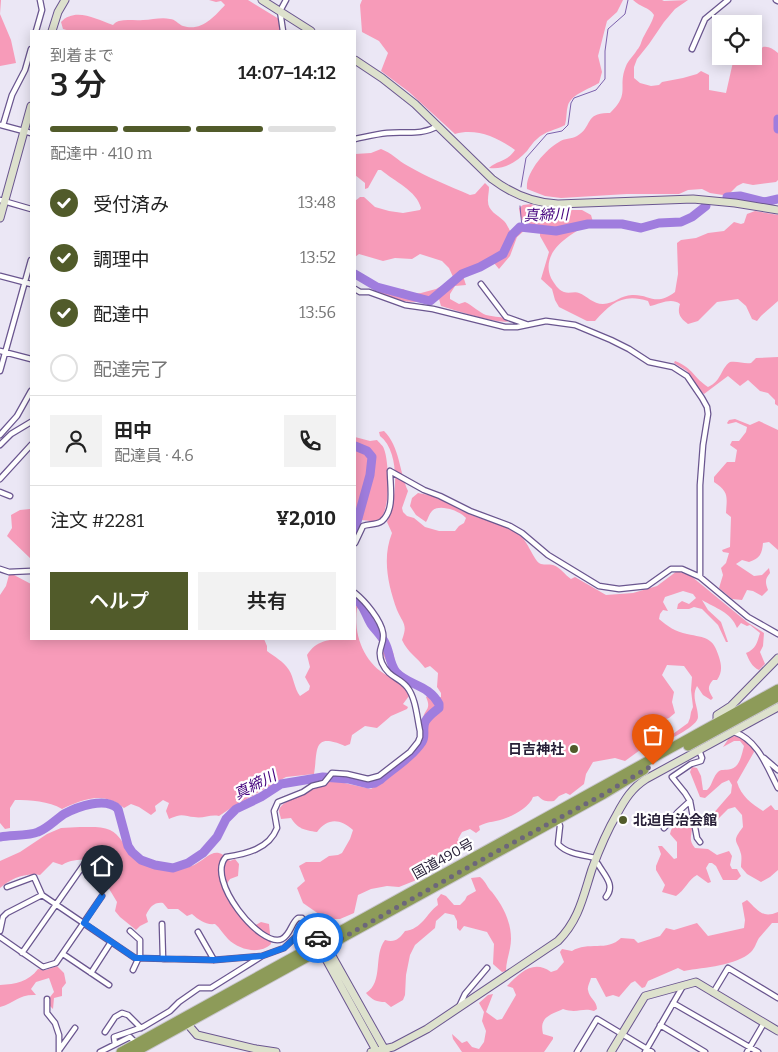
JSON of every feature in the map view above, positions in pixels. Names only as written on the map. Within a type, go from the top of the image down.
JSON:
[{"type":"highway","name":"国道490号","points":[[556,816],[778,689]]},
{"type":"highway","name":"国道490号","points":[[121,1052],[136,1048],[556,816],[778,697]]},
{"type":"street","points":[[36,30],[42,10],[40,0]]},
{"type":"street","points":[[52,30],[58,12],[65,0]]},
{"type":"street","points":[[262,0],[309,30]]},
{"type":"street","points":[[283,30],[280,11],[286,0]]},
{"type":"street","points":[[692,49],[705,19],[728,0]]},
{"type":"street","points":[[28,132],[1,125],[12,95],[26,70],[30,53]]},
{"type":"street","points":[[356,61],[400,91],[498,183],[513,193],[534,201],[558,204],[694,199],[778,210]]},
{"type":"street","points":[[0,218],[2,201],[28,132],[30,115]]},
{"type":"street","points":[[356,139],[386,133],[417,133],[428,131],[438,126]]},
{"type":"street","points":[[2,201],[30,208]]},
{"type":"street","points":[[0,371],[30,264]]},
{"type":"street","points":[[0,276],[30,284]]},
{"type":"street","points":[[481,284],[506,317],[526,324]]},
{"type":"street","points":[[356,290],[360,292],[369,292],[405,305],[433,309],[505,327],[517,327],[546,321],[561,322],[587,329],[629,348],[649,362],[680,370],[694,386],[707,407],[708,414],[700,485],[700,577]]},
{"type":"street","points":[[0,351],[30,359]]},
{"type":"street","points":[[0,435],[17,416],[30,393]]},
{"type":"street","points":[[0,445],[11,434],[30,423]]},
{"type":"street","points":[[0,479],[30,446]]},
{"type":"street","points":[[356,541],[363,526],[382,521],[387,515],[390,500],[390,471],[424,490],[470,511],[510,526],[522,533],[548,555],[599,586],[618,589],[647,586],[676,568],[700,577],[748,617],[778,634]]},
{"type":"street","points":[[0,492],[10,496]]},
{"type":"street","points":[[0,569],[9,572],[30,571]]},
{"type":"street","points":[[356,593],[366,602],[381,628],[382,640],[379,653],[387,672],[407,686],[410,692],[420,737],[418,742],[410,752],[378,776],[368,779],[332,773],[329,778],[278,802],[274,811],[276,831],[265,843],[252,851],[226,857],[222,864],[223,880],[236,908],[245,919],[267,937],[281,940],[286,936],[298,918],[302,918],[309,928],[316,933],[375,1052],[385,1051],[421,1032],[553,945],[568,932],[579,909],[595,860],[612,821],[633,789],[646,779],[778,708]]},
{"type":"street","points":[[717,723],[717,715],[731,706],[778,658]]},
{"type":"street","points":[[733,732],[742,735],[748,740],[761,756],[773,774],[778,788]]},
{"type":"street","points":[[699,750],[702,758],[701,761],[691,764],[672,777],[690,801],[697,838],[700,842]]},
{"type":"street","points":[[761,756],[778,770]]},
{"type":"street","points":[[664,828],[690,801]]},
{"type":"street","points":[[556,816],[560,832],[558,844],[560,847],[595,860],[610,885],[609,893],[606,897]]},
{"type":"street","points":[[22,953],[85,863]]},
{"type":"street","points":[[7,887],[34,877],[42,895],[135,958],[214,960],[262,956]]},
{"type":"street","points":[[0,931],[3,917],[7,913],[42,895]]},
{"type":"street","points":[[0,937],[43,967],[56,963],[102,896]]},
{"type":"street","points":[[162,924],[163,959]]},
{"type":"street","points":[[115,1044],[114,1038],[141,1028],[170,1011],[198,988],[211,988],[262,956],[284,948],[304,930],[309,928]]},
{"type":"street","points":[[130,931],[140,940],[139,958],[134,970]]},
{"type":"street","points":[[198,932],[214,960]]},
{"type":"street","points":[[91,973],[111,942]]},
{"type":"street","points":[[322,946],[385,1051]]},
{"type":"street","points":[[63,954],[109,985]]},
{"type":"street","points":[[458,1008],[465,994],[486,968]]},
{"type":"street","points":[[713,993],[728,968],[778,998]]},
{"type":"street","points":[[611,1052],[646,996],[696,982],[778,1031]]},
{"type":"street","points":[[646,1050],[684,985]]},
{"type":"street","points":[[47,999],[47,1013],[59,1035],[59,1051]]},
{"type":"street","points":[[673,1003],[749,1050],[758,1052]]},
{"type":"street","points":[[105,1032],[115,1017],[122,1013],[128,1015],[141,1028]]},
{"type":"street","points":[[577,1052],[597,1019],[652,1052]]},
{"type":"street","points":[[185,1021],[193,1032],[201,1036],[274,1052]]},
{"type":"street","points":[[749,1050],[764,1023]]},
{"type":"street","points":[[660,1026],[705,1052]]},
{"type":"street","points":[[59,1051],[75,1028]]},
{"type":"street","points":[[100,1052],[130,1037],[136,1048]]},
{"type":"shaded area","points":[[209,0],[248,0],[279,19],[281,30],[66,30],[63,29],[61,22],[73,15],[93,17],[113,25],[122,20],[163,18],[173,20],[183,26],[196,27],[207,22],[225,5],[221,1]]},
{"type":"shaded area","points":[[362,0],[623,0],[617,12],[607,21],[598,56],[602,72],[599,83],[570,101],[567,107],[565,125],[540,136],[515,162],[500,168],[489,168],[509,157],[515,150],[501,141],[486,135],[471,132],[455,134],[409,92],[381,71],[388,53],[379,41],[362,32],[360,5]]},
{"type":"shaded area","points":[[633,0],[688,0],[675,9],[637,59],[634,67],[634,78],[640,83],[651,86],[659,85],[662,82],[683,78],[701,71],[709,75],[709,90],[726,93],[732,65],[762,65],[762,48],[769,48],[778,53],[778,114],[775,128],[778,133],[778,180],[776,182],[753,185],[743,183],[730,193],[723,195],[710,193],[702,189],[688,190],[679,194],[627,194],[561,198],[545,196],[527,189],[529,176],[537,162],[548,150],[561,141],[577,136],[592,117],[602,113],[610,113],[620,100],[626,66],[639,47],[654,15],[650,10]]},
{"type":"shaded area","points":[[0,14],[11,40],[16,63],[0,66]]},
{"type":"shaded area","points":[[381,149],[415,170],[470,195],[475,194],[485,183],[489,187],[488,203],[493,212],[504,221],[513,233],[518,230],[525,230],[517,237],[510,256],[499,269],[494,263],[480,265],[463,276],[466,285],[455,286],[450,294],[450,299],[459,304],[465,302],[481,313],[510,321],[497,321],[466,314],[441,306],[439,299],[425,302],[408,302],[384,296],[379,292],[382,287],[397,290],[403,289],[413,294],[421,293],[436,289],[454,279],[449,268],[442,261],[420,254],[412,259],[395,258],[383,261],[359,254],[356,256],[356,200],[360,197],[364,197],[375,207],[389,211],[403,213],[420,210],[421,208],[419,202],[410,191],[381,170],[378,170],[368,188],[365,189],[365,183],[356,176],[356,154],[371,153]]},
{"type":"shaded area","points":[[531,204],[543,210],[582,210],[591,215],[593,222],[560,243],[550,259],[549,268],[551,278],[562,291],[568,293],[577,292],[596,303],[603,304],[611,303],[628,295],[638,295],[653,299],[662,299],[668,296],[675,292],[678,274],[677,243],[681,240],[724,231],[734,222],[744,223],[747,214],[755,211],[778,215],[778,301],[757,321],[752,319],[746,306],[738,299],[717,302],[698,321],[688,324],[680,316],[680,304],[677,302],[669,301],[650,306],[648,301],[631,298],[618,301],[595,321],[587,321],[559,307],[552,289],[541,279],[549,252],[540,236],[540,228],[527,225],[521,218],[519,208],[523,205]]},
{"type":"shaded area","points":[[778,357],[778,406],[768,393],[760,391],[748,380],[740,386],[728,376],[704,394],[687,371],[674,363],[675,361],[686,367],[708,387],[716,382],[730,362],[751,363],[756,358]]},
{"type":"shaded area","points":[[735,419],[750,425],[759,421],[778,430],[778,550],[769,542],[763,543],[761,553],[756,559],[749,562],[742,560],[736,564],[754,576],[762,575],[769,568],[770,573],[766,581],[768,590],[762,596],[747,590],[742,600],[732,599],[719,588],[723,575],[721,568],[726,563],[729,553],[722,550],[730,547],[731,517],[726,513],[727,498],[725,492],[714,482],[714,477],[727,462],[735,462],[737,450],[730,445],[732,441],[739,441],[746,432],[747,427],[736,422],[727,423],[729,420]]},
{"type":"shaded area","points":[[384,431],[393,444],[408,491],[402,508],[407,516],[414,518],[425,527],[439,531],[455,531],[464,523],[466,518],[459,513],[444,508],[435,509],[431,512],[426,522],[416,515],[410,506],[412,498],[418,493],[440,499],[464,512],[513,531],[522,537],[538,562],[556,566],[571,579],[575,577],[606,595],[633,593],[657,586],[677,571],[691,576],[747,622],[764,633],[763,646],[760,652],[765,664],[759,670],[757,669],[751,663],[746,653],[754,648],[760,633],[750,625],[747,626],[741,623],[737,628],[727,614],[702,600],[708,610],[721,622],[728,642],[726,642],[718,625],[702,609],[694,607],[677,609],[678,604],[682,601],[689,604],[696,598],[693,594],[683,591],[665,597],[663,602],[668,611],[663,610],[659,619],[679,632],[699,636],[711,642],[717,650],[720,660],[720,675],[717,680],[713,680],[709,687],[713,698],[711,700],[703,695],[697,686],[695,690],[698,717],[694,724],[662,743],[663,738],[666,739],[688,723],[693,707],[692,677],[684,666],[667,665],[662,675],[674,692],[672,702],[675,713],[669,718],[640,728],[641,736],[647,745],[625,761],[615,758],[593,762],[586,774],[584,784],[570,795],[566,793],[554,801],[543,800],[538,796],[533,797],[526,807],[514,815],[479,826],[480,830],[476,833],[470,829],[462,832],[458,839],[461,846],[457,855],[414,881],[399,887],[387,886],[371,889],[358,895],[354,913],[340,919],[326,919],[303,903],[297,888],[305,881],[299,866],[306,862],[320,862],[329,856],[342,853],[353,830],[343,823],[334,821],[325,824],[317,832],[305,830],[296,825],[291,818],[281,819],[279,811],[281,806],[331,780],[371,789],[386,779],[413,758],[424,742],[426,734],[423,719],[428,707],[426,697],[429,695],[434,699],[441,697],[437,687],[438,673],[430,666],[425,668],[402,640],[405,631],[404,624],[391,591],[387,572],[387,552],[392,533],[387,522],[393,502],[395,477],[391,453],[379,432]]},
{"type":"shaded area","points":[[356,437],[370,441],[377,440],[383,446],[387,464],[388,485],[384,514],[375,521],[361,520],[356,532]]},
{"type":"shaded area","points":[[30,509],[30,558],[7,536],[12,528],[11,515],[20,510]]},
{"type":"shaded area","points":[[9,575],[14,575],[30,583],[30,640],[264,640],[267,651],[289,670],[300,696],[309,690],[310,686],[305,677],[310,667],[307,655],[311,649],[328,640],[356,640],[356,618],[362,647],[372,664],[388,676],[392,673],[383,654],[384,645],[387,644],[393,652],[396,666],[411,686],[409,696],[403,704],[408,707],[391,716],[377,728],[365,726],[352,735],[350,744],[345,746],[334,742],[322,742],[317,751],[314,774],[286,777],[219,816],[197,817],[181,815],[169,819],[166,811],[169,803],[163,800],[155,806],[156,811],[151,815],[131,804],[124,808],[101,798],[78,802],[62,809],[45,803],[15,800],[10,808],[10,828],[5,829],[0,823],[0,595],[6,586]]},
{"type":"shaded area","points":[[356,601],[366,605],[382,635],[379,641],[362,610],[357,608],[356,618]]},
{"type":"shaded area","points":[[742,736],[753,748],[754,752],[737,782],[741,791],[763,811],[771,805],[775,810],[778,810],[778,870],[761,882],[747,874],[741,867],[741,856],[736,839],[743,827],[742,815],[735,807],[728,809],[717,820],[705,823],[731,793],[732,785],[729,780],[722,783],[705,798],[700,797],[690,772],[692,767],[697,768],[701,776],[703,790],[707,790],[719,771],[729,770],[737,766],[744,746],[740,741],[734,741],[723,747],[729,738]]},
{"type":"shaded area","points":[[685,813],[691,824],[691,840],[695,848],[708,849],[717,855],[729,851],[732,856],[730,865],[732,869],[737,869],[741,876],[737,880],[723,880],[716,866],[709,863],[706,868],[711,882],[708,883],[697,875],[676,896],[662,892],[665,885],[656,870],[661,854],[658,846],[662,846],[674,859],[677,858],[677,842],[670,834],[676,822]]},
{"type":"shaded area","points":[[99,827],[110,830],[119,837],[133,858],[141,863],[155,867],[172,870],[183,869],[216,853],[220,853],[230,861],[235,859],[239,864],[238,876],[230,879],[224,888],[229,902],[252,927],[261,922],[269,924],[271,944],[255,950],[238,946],[228,939],[215,924],[205,923],[192,914],[187,916],[178,909],[168,909],[163,903],[157,903],[151,907],[146,915],[148,922],[136,930],[115,911],[117,902],[102,877],[102,862],[100,859],[76,860],[62,865],[53,862],[40,875],[18,877],[0,888],[0,861],[20,852],[47,834],[61,828]]},
{"type":"shaded area","points":[[480,877],[500,903],[508,920],[511,939],[506,971],[502,972],[493,964],[494,944],[487,932],[464,926],[460,931],[457,928],[457,921],[454,915],[445,913],[436,921],[435,928],[415,945],[410,955],[403,1000],[391,1007],[385,1002],[375,1000],[368,995],[366,993],[375,982],[381,946],[385,940],[396,940],[405,931],[411,930],[420,924],[438,905],[437,899],[441,894],[446,896],[454,905],[460,905],[467,896],[476,891],[471,878]]},
{"type":"shaded area","points":[[747,900],[764,914],[778,912],[778,923],[772,923],[759,938],[751,952],[745,957],[729,963],[684,971],[678,968],[648,981],[645,987],[642,988],[635,981],[619,997],[613,995],[606,997],[596,978],[591,978],[588,990],[597,1009],[594,1011],[572,1011],[563,1009],[547,1017],[542,1028],[543,1034],[553,1037],[553,1039],[544,1052],[462,1052],[453,1039],[452,1034],[462,1043],[467,1041],[472,1047],[479,1049],[484,1042],[486,1031],[482,1021],[484,1012],[479,1003],[488,995],[493,994],[486,1012],[497,1020],[502,1019],[516,995],[513,988],[507,986],[522,972],[533,967],[544,968],[551,972],[557,970],[564,962],[560,952],[562,949],[572,951],[584,947],[610,945],[621,938],[634,939],[638,943],[660,936],[666,928],[674,930],[697,923],[708,936],[744,928],[745,920],[742,903]]},
{"type":"shaded area","points":[[57,966],[64,973],[66,983],[62,988],[62,996],[54,998],[53,1009],[50,1006],[50,997],[54,992],[49,978],[36,982],[31,989],[36,995],[21,997],[0,1007],[0,985],[21,982],[38,969],[46,970]]},
{"type":"waterway","points":[[521,187],[526,158],[547,134],[562,131],[568,125],[571,103],[574,98],[596,90],[605,79],[605,51],[608,29],[625,14],[628,0]]},
{"type":"waterway","name":"真締川","points":[[778,119],[778,129]]},
{"type":"waterway","name":"真締川","points":[[727,197],[740,196],[765,202],[778,199]]},
{"type":"waterway","points":[[520,206],[522,227]]},
{"type":"waterway","name":"真締川","points":[[356,275],[377,287],[430,301],[462,274],[480,267],[503,254],[512,235],[520,227],[556,231],[588,224],[622,224],[641,228],[659,223],[681,222],[692,217],[706,206]]},
{"type":"waterway","name":"真締川","points":[[356,446],[367,451],[372,457],[370,475],[356,525]]},
{"type":"waterway","name":"真締川","points":[[0,837],[38,832],[76,808],[106,803],[118,809],[128,846],[132,852],[141,860],[173,868],[188,863],[203,853],[217,837],[226,819],[236,809],[261,797],[281,784],[323,777],[348,779],[368,784],[380,780],[418,747],[423,740],[425,722],[439,708],[439,704],[435,697],[401,677],[396,672],[384,640],[371,624],[356,599]]},
{"type":"way so far","points":[[318,938],[321,950],[653,765]]},
{"type":"place","name":"日吉神社","points":[[574,749]]},
{"type":"place","name":"北迫自治会館","points":[[623,820]]},
{"type":"route","points":[[102,896],[84,923],[135,958],[214,960],[262,956],[284,948],[306,928],[316,933],[318,938]]}]
